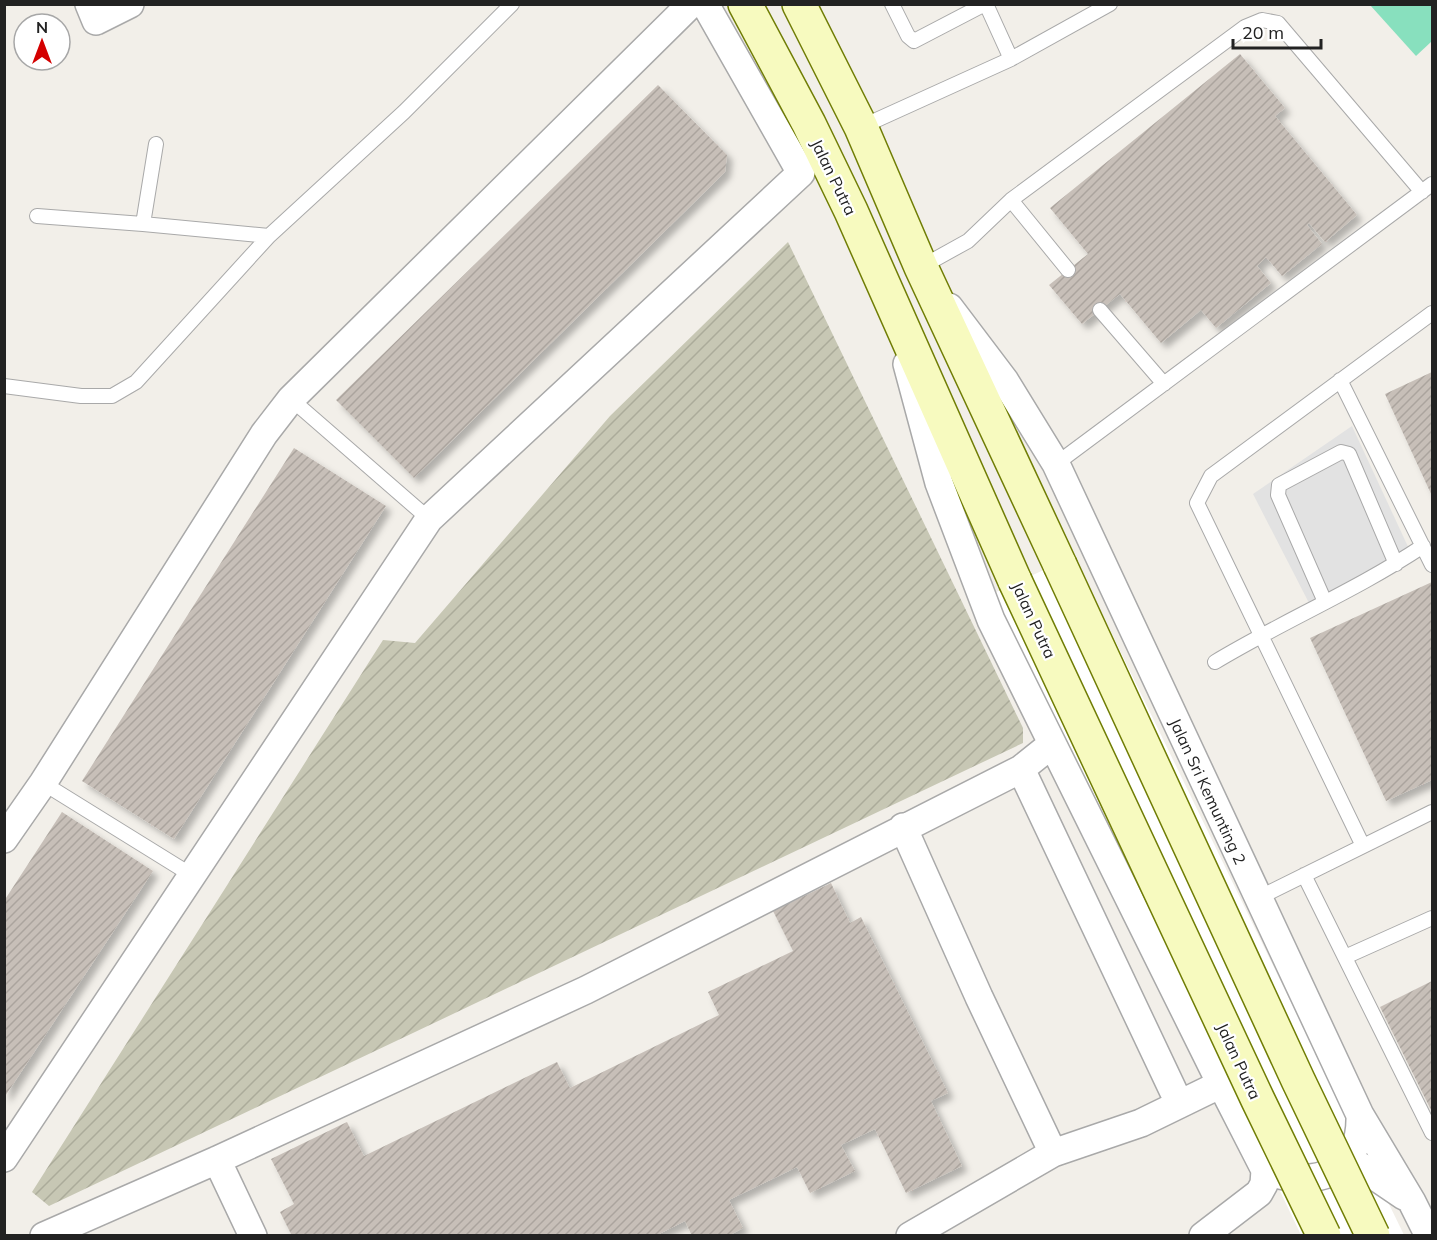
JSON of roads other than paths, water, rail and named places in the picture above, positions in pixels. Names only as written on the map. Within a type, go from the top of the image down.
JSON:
[{"type":"main road","name":"Jalan Putra","points":[[745,4],[812,164],[851,211],[1015,581],[1324,1236]]},
{"type":"main road","points":[[799,4],[861,127],[923,271],[1298,1080],[1373,1236]]},
{"type":"street","points":[[89,4],[96,21],[130,4]]},
{"type":"street","points":[[4,839],[43,783],[264,434],[291,399],[692,4]]},
{"type":"street","points":[[4,1158],[429,519],[812,164],[705,4]]},
{"type":"street","name":"Jalan Sri Kemunting 2","points":[[923,271],[1005,381],[1056,464],[1360,1115],[1412,1202],[1429,1236]]},
{"type":"street","points":[[888,294],[939,483],[991,620],[1051,745],[1265,1170],[1264,1184],[1259,1193],[1203,1236]]},
{"type":"street","points":[[44,1236],[217,1160],[586,990],[1021,769],[1051,745]]},
{"type":"street","points":[[1021,769],[1179,1103]]},
{"type":"street","points":[[903,827],[979,997],[1053,1153]]},
{"type":"street","points":[[910,1236],[1053,1153],[1141,1123],[1221,1084]]},
{"type":"street","points":[[1265,1170],[1292,1179],[1308,1179],[1325,1175],[1338,1168],[1348,1158],[1358,1138],[1360,1115]]},
{"type":"street","points":[[1348,1158],[1412,1202]]},
{"type":"street","points":[[217,1160],[253,1236]]},
{"type":"lane","points":[[4,386],[81,396],[112,396],[136,382],[269,236],[404,112],[512,4]]},
{"type":"lane","points":[[892,4],[908,36],[914,41],[985,4],[1011,59]]},
{"type":"lane","points":[[861,127],[1011,59],[1110,4]]},
{"type":"lane","points":[[923,271],[968,241],[1011,200],[1245,27],[1262,20],[1278,23],[1427,188],[1056,464]]},
{"type":"lane","points":[[143,224],[156,144]]},
{"type":"lane","points":[[1011,200],[1068,270]]},
{"type":"lane","points":[[37,216],[269,236]]},
{"type":"lane","points":[[1100,310],[1164,384]]},
{"type":"lane","points":[[1363,846],[1197,503],[1211,476],[1432,313]]},
{"type":"lane","points":[[1340,380],[1432,565]]},
{"type":"lane","points":[[291,399],[429,519]]},
{"type":"lane","points":[[1325,602],[1278,495],[1279,485],[1341,452],[1349,454],[1396,564]]},
{"type":"lane","points":[[1215,662],[1260,635],[1396,564],[1423,546]]},
{"type":"lane","points":[[43,783],[193,876]]},
{"type":"lane","points":[[1258,898],[1432,812]]},
{"type":"lane","points":[[1304,875],[1432,1133]]},
{"type":"lane","points":[[1345,957],[1432,918]]}]
